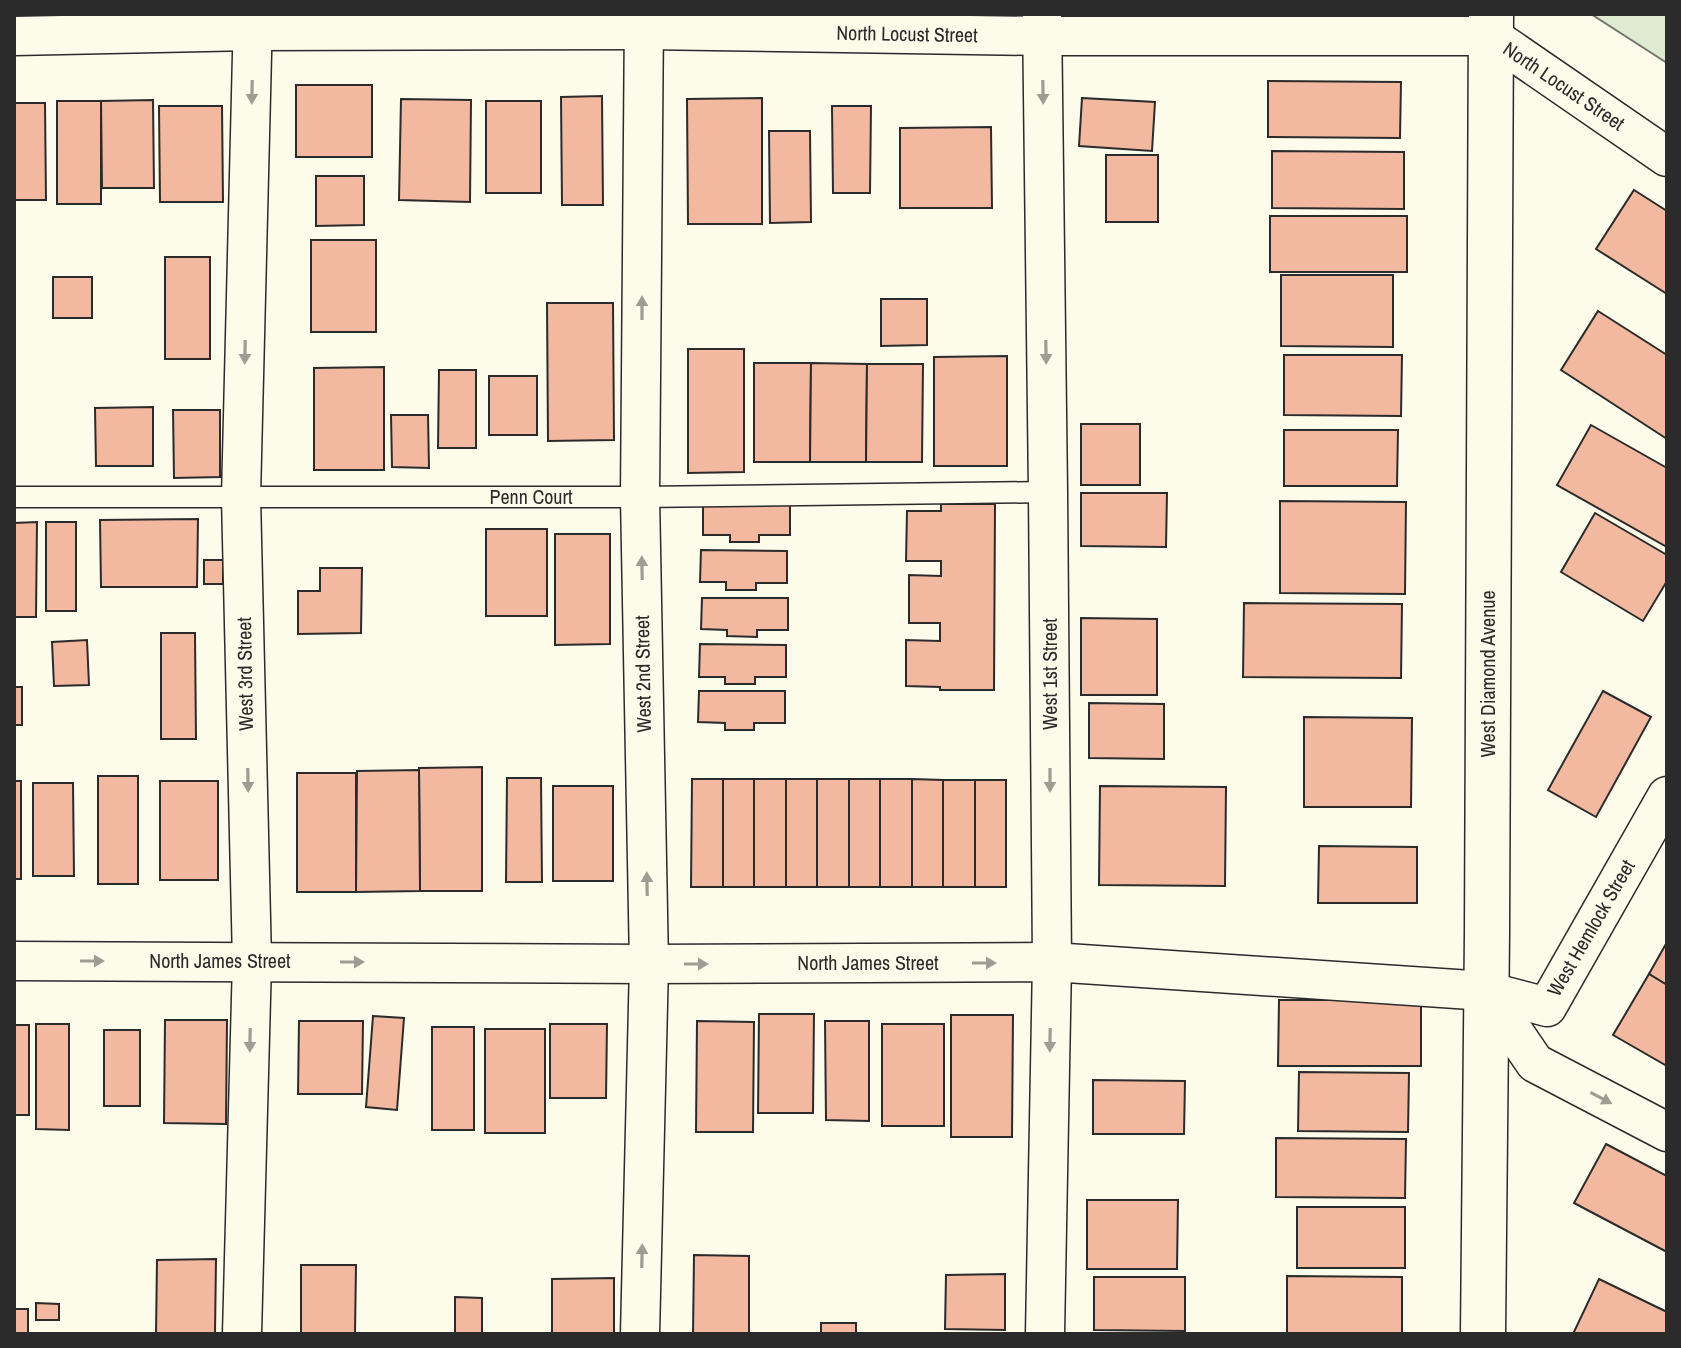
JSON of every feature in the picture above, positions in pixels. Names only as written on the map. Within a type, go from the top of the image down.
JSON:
[{"type":"street","name":"West 2nd Street","points":[[640,1334],[649,964],[640,497],[644,22]]},
{"type":"street","name":"North Locust Street","points":[[14,36],[253,23],[1491,25],[1667,157]]},
{"type":"street","name":"West 3rd Street","points":[[242,1334],[252,961],[241,497],[253,23]]},
{"type":"street","name":"West 1st Street","points":[[1042,25],[1052,962],[1045,1334]]},
{"type":"street","name":"West Diamond Avenue","points":[[1483,1334],[1491,25]]},
{"type":"street","name":"West Hemlock Street","points":[[1486,991],[1547,1007],[1667,796]]},
{"type":"street","name":"North James Street","points":[[14,961],[1052,962],[1486,991]]},
{"type":"street","points":[[1486,991],[1535,1063],[1667,1132]]},
{"type":"lane","name":"Penn Court","points":[[14,497],[640,497],[1048,492]]},
{"type":"green space","points":[[1591,14],[1667,14],[1667,63]]},
{"type":"building","points":[[1268,81],[1401,82],[1400,138],[1268,137]]},
{"type":"building","points":[[296,85],[372,85],[372,157],[296,157]]},
{"type":"building","points":[[602,96],[603,205],[562,205],[561,97]]},
{"type":"building","points":[[762,98],[762,224],[688,224],[687,99]]},
{"type":"building","points":[[1082,98],[1155,102],[1152,151],[1079,146]]},
{"type":"building","points":[[401,99],[471,100],[470,202],[399,200]]},
{"type":"building","points":[[153,100],[154,188],[102,188],[101,101]]},
{"type":"building","points":[[57,101],[101,101],[101,204],[57,204]]},
{"type":"building","points":[[486,101],[541,101],[541,193],[486,193]]},
{"type":"building","points":[[14,103],[45,103],[46,200],[14,200]]},
{"type":"building","points":[[159,106],[222,106],[223,202],[160,202]]},
{"type":"building","points":[[832,106],[871,106],[870,193],[833,193]]},
{"type":"building","points":[[991,127],[992,208],[900,208],[900,128]]},
{"type":"building","points":[[769,131],[810,131],[811,222],[770,223]]},
{"type":"building","points":[[1272,151],[1404,152],[1404,209],[1272,208]]},
{"type":"building","points":[[1106,155],[1158,155],[1158,222],[1106,222]]},
{"type":"building","points":[[316,176],[364,176],[364,225],[316,226]]},
{"type":"building","points":[[1634,190],[1667,211],[1667,294],[1596,249]]},
{"type":"building","points":[[1270,216],[1407,216],[1407,272],[1270,272]]},
{"type":"building","points":[[311,240],[376,240],[376,332],[311,332]]},
{"type":"building","points":[[165,257],[210,257],[210,359],[165,359]]},
{"type":"building","points":[[1281,275],[1393,275],[1393,347],[1281,346]]},
{"type":"building","points":[[53,277],[92,277],[92,318],[53,318]]},
{"type":"building","points":[[881,299],[927,299],[927,345],[881,346]]},
{"type":"building","points":[[547,303],[613,303],[614,440],[548,441]]},
{"type":"building","points":[[1598,311],[1667,355],[1667,439],[1561,370]]},
{"type":"building","points":[[688,349],[744,349],[744,472],[688,473]]},
{"type":"building","points":[[1284,355],[1402,355],[1401,416],[1284,415]]},
{"type":"building","points":[[1007,356],[1007,466],[934,466],[934,357]]},
{"type":"building","points":[[754,363],[811,363],[810,462],[754,462]]},
{"type":"building","points":[[811,363],[867,364],[866,462],[810,462]]},
{"type":"building","points":[[867,364],[923,364],[922,462],[866,462]]},
{"type":"building","points":[[384,367],[384,470],[314,470],[314,368]]},
{"type":"building","points":[[439,370],[476,370],[476,448],[438,448]]},
{"type":"building","points":[[489,376],[537,376],[537,435],[489,435]]},
{"type":"building","points":[[153,407],[153,466],[96,466],[95,408]]},
{"type":"building","points":[[173,410],[220,410],[220,477],[174,478]]},
{"type":"building","points":[[391,415],[428,415],[429,468],[392,467]]},
{"type":"building","points":[[1081,424],[1140,424],[1140,485],[1081,485]]},
{"type":"building","points":[[1591,425],[1667,468],[1667,547],[1557,485]]},
{"type":"building","points":[[1284,430],[1398,430],[1397,486],[1284,486]]},
{"type":"building","points":[[1081,493],[1167,493],[1166,547],[1081,546]]},
{"type":"building","points":[[1280,501],[1406,502],[1405,594],[1280,593]]},
{"type":"building","points":[[703,503],[790,503],[790,535],[759,535],[759,542],[730,542],[730,535],[703,535]]},
{"type":"building","points":[[941,504],[995,504],[994,690],[940,690],[940,687],[906,686],[906,640],[940,641],[940,623],[909,623],[909,575],[941,576],[941,561],[906,561],[907,511],[941,511]]},
{"type":"building","points":[[1595,513],[1667,555],[1667,581],[1643,621],[1561,572]]},
{"type":"building","points":[[198,519],[197,587],[101,587],[100,520]]},
{"type":"building","points":[[37,522],[36,617],[14,617],[14,523]]},
{"type":"building","points":[[46,522],[76,522],[76,611],[46,611]]},
{"type":"building","points":[[486,529],[547,529],[547,616],[486,616]]},
{"type":"building","points":[[555,534],[610,534],[610,644],[555,645]]},
{"type":"building","points":[[701,550],[787,551],[787,583],[756,583],[756,590],[726,590],[726,582],[700,582]]},
{"type":"building","points":[[204,560],[223,560],[223,584],[204,584]]},
{"type":"building","points":[[320,568],[362,568],[361,633],[298,634],[298,591],[320,591]]},
{"type":"building","points":[[702,598],[788,598],[788,630],[757,630],[757,637],[727,636],[727,630],[701,629]]},
{"type":"building","points":[[1244,603],[1402,604],[1401,678],[1243,677]]},
{"type":"building","points":[[1081,618],[1157,619],[1157,695],[1081,695]]},
{"type":"building","points":[[161,633],[195,633],[196,739],[161,739]]},
{"type":"building","points":[[87,640],[89,685],[54,686],[52,642]]},
{"type":"building","points":[[700,644],[786,645],[786,677],[755,677],[755,684],[725,684],[725,677],[699,677]]},
{"type":"building","points":[[14,687],[22,687],[22,725],[14,725]]},
{"type":"building","points":[[699,691],[785,691],[785,723],[754,723],[754,730],[725,730],[725,723],[698,722]]},
{"type":"building","points":[[1603,691],[1651,717],[1596,817],[1548,790]]},
{"type":"building","points":[[1089,703],[1164,704],[1164,759],[1089,758]]},
{"type":"building","points":[[1304,717],[1412,718],[1411,807],[1304,807]]},
{"type":"building","points":[[482,767],[482,891],[420,891],[419,768]]},
{"type":"building","points":[[419,770],[420,891],[356,892],[357,771]]},
{"type":"building","points":[[297,773],[356,773],[356,892],[297,892]]},
{"type":"building","points":[[98,776],[138,776],[138,884],[98,884]]},
{"type":"building","points":[[507,778],[541,778],[542,882],[506,882]]},
{"type":"building","points":[[692,779],[723,779],[723,887],[691,887]]},
{"type":"building","points":[[723,779],[754,779],[754,887],[723,887]]},
{"type":"building","points":[[754,779],[786,779],[786,887],[754,887]]},
{"type":"building","points":[[786,779],[817,779],[817,887],[786,887]]},
{"type":"building","points":[[817,779],[849,779],[849,887],[817,887]]},
{"type":"building","points":[[849,779],[880,779],[880,887],[849,887]]},
{"type":"building","points":[[880,779],[912,779],[912,887],[880,887]]},
{"type":"building","points":[[912,779],[943,780],[943,887],[912,887]]},
{"type":"building","points":[[943,780],[975,780],[975,887],[943,887]]},
{"type":"building","points":[[975,780],[1006,780],[1006,887],[975,887]]},
{"type":"building","points":[[14,781],[21,781],[21,879],[14,879]]},
{"type":"building","points":[[160,781],[218,781],[218,880],[160,880]]},
{"type":"building","points":[[33,783],[73,783],[74,876],[33,876]]},
{"type":"building","points":[[553,786],[613,786],[613,881],[553,881]]},
{"type":"building","points":[[1100,786],[1226,787],[1225,886],[1099,885]]},
{"type":"building","points":[[1319,846],[1417,847],[1417,903],[1318,903]]},
{"type":"building","points":[[1667,942],[1667,985],[1649,974]]},
{"type":"building","points":[[1649,974],[1667,985],[1667,1066],[1613,1035]]},
{"type":"building","points":[[1279,1000],[1421,1000],[1421,1066],[1278,1066]]},
{"type":"building","points":[[759,1014],[814,1014],[813,1113],[758,1113]]},
{"type":"building","points":[[951,1015],[1013,1015],[1012,1137],[951,1137]]},
{"type":"building","points":[[373,1016],[404,1018],[397,1110],[366,1107]]},
{"type":"building","points":[[165,1020],[227,1020],[226,1124],[164,1123]]},
{"type":"building","points":[[299,1021],[363,1021],[362,1094],[298,1094]]},
{"type":"building","points":[[697,1021],[754,1022],[753,1132],[696,1132]]},
{"type":"building","points":[[825,1021],[869,1021],[869,1121],[826,1120]]},
{"type":"building","points":[[36,1024],[69,1024],[69,1130],[36,1129]]},
{"type":"building","points":[[550,1024],[607,1024],[606,1098],[550,1098]]},
{"type":"building","points":[[882,1024],[944,1024],[944,1126],[882,1126]]},
{"type":"building","points":[[14,1025],[29,1025],[29,1115],[14,1115]]},
{"type":"building","points":[[432,1027],[474,1027],[474,1130],[432,1130]]},
{"type":"building","points":[[485,1029],[545,1029],[545,1133],[485,1133]]},
{"type":"building","points":[[104,1030],[140,1030],[140,1106],[104,1106]]},
{"type":"building","points":[[1299,1072],[1409,1073],[1408,1132],[1298,1131]]},
{"type":"building","points":[[1093,1080],[1185,1081],[1184,1134],[1093,1134]]},
{"type":"building","points":[[1276,1138],[1406,1139],[1405,1198],[1276,1197]]},
{"type":"building","points":[[1606,1144],[1667,1176],[1667,1252],[1574,1203]]},
{"type":"building","points":[[1087,1200],[1178,1200],[1177,1269],[1087,1269]]},
{"type":"building","points":[[1297,1207],[1405,1207],[1405,1268],[1297,1268]]},
{"type":"building","points":[[694,1255],[749,1256],[749,1334],[693,1334]]},
{"type":"building","points":[[216,1259],[215,1334],[156,1334],[157,1260]]},
{"type":"building","points":[[301,1265],[356,1265],[355,1334],[301,1334]]},
{"type":"building","points":[[1005,1274],[1005,1330],[945,1329],[946,1275]]},
{"type":"building","points":[[1287,1276],[1402,1277],[1402,1334],[1287,1334]]},
{"type":"building","points":[[1094,1277],[1185,1277],[1185,1331],[1094,1330]]},
{"type":"building","points":[[614,1278],[614,1334],[552,1334],[552,1279]]},
{"type":"building","points":[[1599,1279],[1667,1312],[1667,1334],[1573,1334]]},
{"type":"building","points":[[455,1297],[482,1298],[482,1334],[455,1334]]},
{"type":"building","points":[[36,1303],[59,1304],[59,1320],[36,1320]]},
{"type":"building","points":[[14,1309],[28,1309],[28,1334],[14,1334]]},
{"type":"building","points":[[821,1323],[856,1323],[856,1334],[821,1334]]}]
